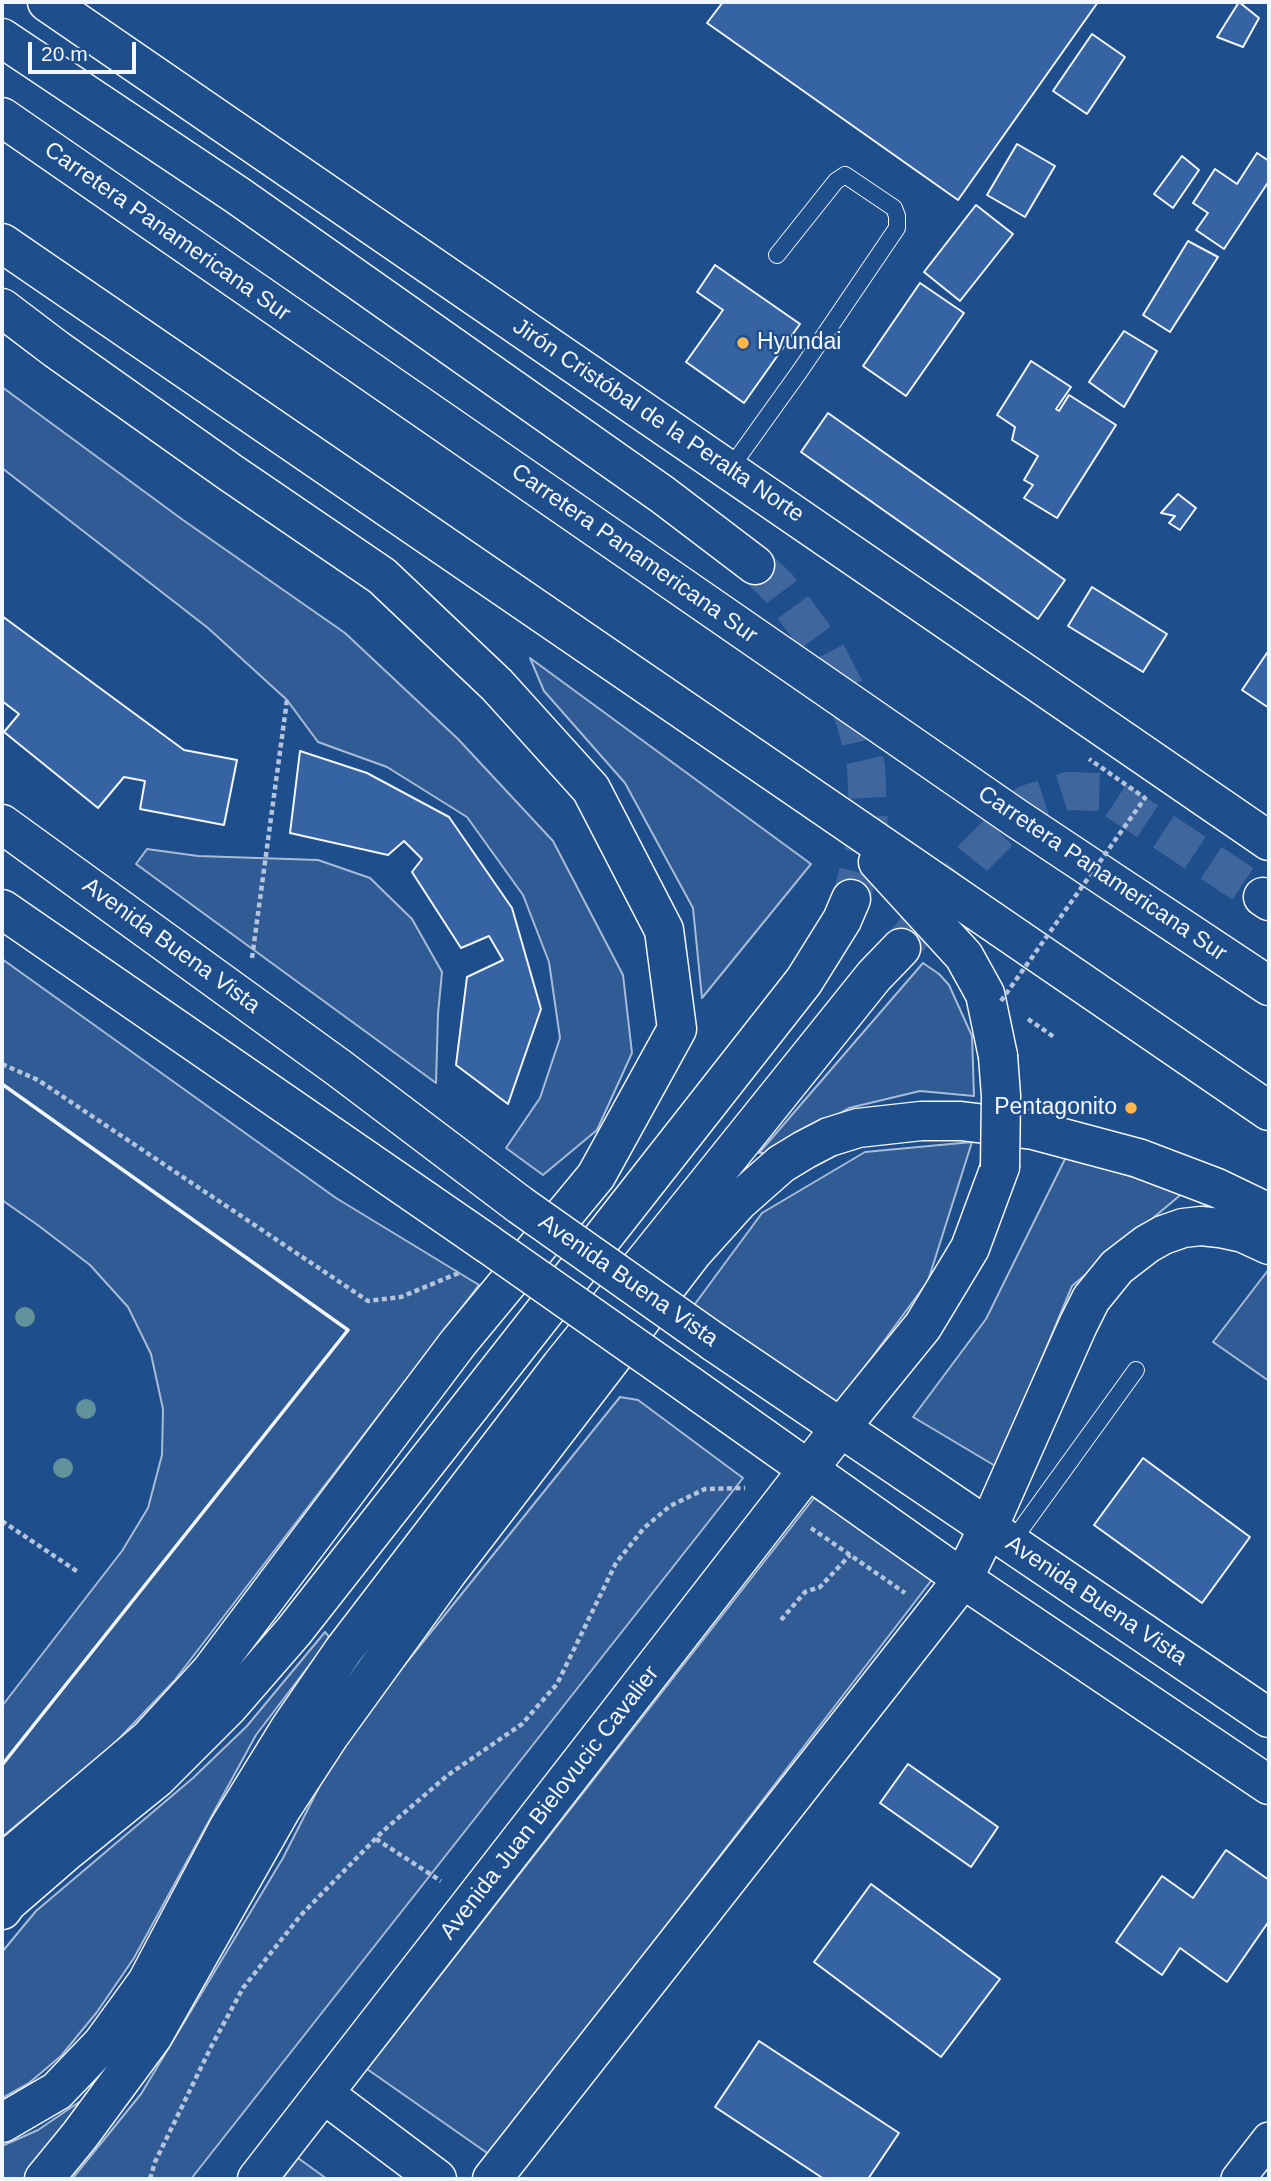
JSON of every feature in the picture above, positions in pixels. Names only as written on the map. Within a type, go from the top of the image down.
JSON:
[{"type":"main road","name":"Jirón Cristóbal de la Peralta Norte","points":[[57,4],[1269,841]]},
{"type":"main road","points":[[2,38],[237,195],[652,487],[755,565]]},
{"type":"main road","name":"Carretera Panamericana Sur","points":[[2,117],[1005,810],[1269,986]]},
{"type":"main road","points":[[2,243],[1269,1111]]},
{"type":"main road","points":[[2,307],[56,349],[231,473],[382,576],[497,685],[592,789],[664,930],[677,1028],[596,1176],[458,1343],[211,1671],[149,1739],[2,1864]]},
{"type":"main road","name":"Avenida Juan Bielovucic Cavalier","points":[[257,2179],[841,1426],[923,1326],[970,1248],[1000,1167],[1001,1096],[998,1056],[985,994],[964,957],[862,843],[672,702]]},
{"type":"main road","name":"Avenida Buena Vista","points":[[2,824],[246,1000],[520,1205],[714,1342],[1269,1718]]},
{"type":"main road","points":[[2,1910],[67,1851],[157,1778],[228,1707],[294,1631],[804,981],[842,920],[851,899]]},
{"type":"main road","points":[[2,909],[476,1257],[688,1385],[963,1579],[1269,1786]]},
{"type":"main road","points":[[2,2123],[57,2091],[102,2044],[147,1982],[229,1827],[290,1728],[344,1651],[561,1366],[874,976],[901,948]]},
{"type":"main road","points":[[44,2179],[153,2036],[282,1808],[329,1736],[447,1573],[693,1252],[738,1202],[781,1164],[829,1137],[858,1128],[921,1121],[961,1121],[1032,1130],[1128,1154],[1182,1173],[1269,1213]]},
{"type":"main road","points":[[492,2179],[1000,1535],[1078,1325],[1091,1299],[1117,1267],[1155,1240],[1183,1228],[1220,1228],[1243,1233],[1269,1245]]},
{"type":"main road","points":[[324,2094],[437,2179]]},
{"type":"street","points":[[1238,2179],[1269,2139]]},
{"type":"lane","points":[[729,470],[897,228],[897,216],[894,208],[845,175],[836,181],[778,255]]},
{"type":"lane","points":[[1000,1535],[1136,1370]]},
{"type":"path","points":[[246,1000],[287,700]]},
{"type":"path","points":[[1001,1001],[1145,798],[1089,759]]},
{"type":"path","points":[[2,1064],[38,1080],[368,1301],[401,1297],[476,1257]]},
{"type":"path","points":[[150,2179],[155,2162],[243,1988],[301,1915],[376,1839],[448,1775],[522,1724],[557,1684],[616,1563],[644,1528],[670,1506],[705,1489],[753,1488]]},
{"type":"path","points":[[2,1521],[78,1572]]},
{"type":"path","points":[[805,1524],[936,1614]]},
{"type":"path","points":[[781,1620],[805,1592],[820,1587],[850,1555]]},
{"type":"path","points":[[376,1839],[447,1886]]},
{"type":"shaded area","points":[[2,387],[183,520],[345,633],[458,739],[553,841],[623,975],[632,1053],[597,1130],[543,1175],[506,1148],[540,1098],[560,1038],[549,962],[523,895],[467,817],[387,767],[318,742],[287,700],[208,628],[2,468]]},
{"type":"shaded area","points":[[530,658],[811,864],[702,998],[693,908],[625,783],[544,691]]},
{"type":"shaded area","points":[[147,849],[198,856],[318,860],[370,878],[412,919],[442,972],[436,1083],[136,864]]},
{"type":"shaded area","points":[[2,959],[336,1198],[479,1285],[174,1681],[113,1745],[2,1837],[2,1706],[122,1551],[148,1508],[162,1455],[163,1409],[151,1354],[128,1307],[90,1265],[2,1200]]},
{"type":"shaded area","points":[[923,963],[949,985],[972,1036],[974,1096],[920,1091],[849,1108],[769,1153],[759,1153]]},
{"type":"shaded area","points":[[972,1142],[928,1281],[834,1409],[689,1312],[762,1213],[865,1152]]},
{"type":"shaded area","points":[[1066,1157],[1184,1192],[1072,1286],[997,1467],[913,1417],[986,1319]]},
{"type":"shaded area","points":[[1269,1269],[1269,1381],[1213,1342]]},
{"type":"shaded area","points":[[620,1397],[638,1400],[743,1478],[191,2179],[72,2179],[141,2094],[283,1858],[341,1744]]},
{"type":"shaded area","points":[[814,1498],[934,1577],[490,2155],[367,2069]]},
{"type":"shaded area","points":[[325,1632],[330,1638],[256,1735],[134,1958],[97,2012],[61,2056],[29,2083],[2,2098],[2,1952],[36,1911],[193,1778],[247,1726]]},
{"type":"shaded area","points":[[91,2094],[24,2179],[2,2179],[2,2146],[38,2130]]},
{"type":"shaded area","points":[[298,2158],[327,2179],[282,2179]]},
{"type":"building","points":[[723,2],[1098,2],[958,200],[707,23]]},
{"type":"building","points":[[1239,2],[1259,18],[1243,47],[1217,37]]},
{"type":"building","points":[[1092,34],[1125,57],[1087,114],[1053,91]]},
{"type":"building","points":[[1017,144],[1055,166],[1025,217],[987,195]]},
{"type":"building","points":[[1257,153],[1269,161],[1269,181],[1224,249],[1196,230],[1208,213],[1193,203],[1215,169],[1237,184]]},
{"type":"building","points":[[1182,156],[1199,170],[1173,208],[1154,194]]},
{"type":"building","points":[[976,205],[1013,234],[960,301],[924,272]]},
{"type":"building","points":[[1188,241],[1218,257],[1170,332],[1143,315]]},
{"type":"building","name":"Hyundai","points":[[715,265],[800,324],[744,403],[686,362],[723,310],[697,292]]},
{"type":"building","points":[[920,283],[964,313],[906,396],[863,366]]},
{"type":"building","points":[[1124,331],[1157,351],[1124,407],[1089,382]]},
{"type":"building","points":[[1031,361],[1071,387],[1056,409],[1059,411],[1069,395],[1116,425],[1057,518],[1024,498],[1033,485],[1024,480],[1038,456],[1012,440],[1015,427],[997,415]]},
{"type":"building","points":[[828,413],[1065,580],[1038,619],[801,452]]},
{"type":"building","points":[[1178,494],[1196,508],[1180,530],[1169,523],[1175,516],[1161,513]]},
{"type":"building","points":[[1092,587],[1167,634],[1143,672],[1068,626]]},
{"type":"building","points":[[2,616],[184,750],[237,760],[224,825],[140,809],[145,781],[124,777],[98,808],[4,732],[19,714],[2,701]]},
{"type":"building","points":[[1269,650],[1269,708],[1242,690]]},
{"type":"building","points":[[300,751],[367,773],[449,817],[512,908],[541,1009],[508,1104],[456,1065],[467,977],[503,960],[489,936],[461,948],[412,872],[422,859],[404,841],[388,855],[290,833]]},
{"type":"building","points":[[1143,1458],[1250,1537],[1202,1603],[1094,1525]]},
{"type":"building","points":[[908,1764],[998,1827],[971,1867],[880,1803]]},
{"type":"building","points":[[1226,1850],[1269,1880],[1269,1921],[1227,1982],[1180,1948],[1162,1975],[1116,1942],[1162,1876],[1193,1898]]},
{"type":"building","points":[[871,1884],[1000,1979],[941,2057],[814,1962]]},
{"type":"building","points":[[759,2041],[899,2133],[868,2179],[824,2179],[715,2107]]},
{"type":"tunnel","points":[[755,565],[778,587],[826,652],[844,687],[857,727],[866,766],[869,831],[851,899]]},
{"type":"tunnel","points":[[901,948],[974,857],[1027,804],[1068,791],[1103,792],[1263,897]]},
{"type":"wall","points":[[2,1084],[348,1330],[2,1765]]},
{"type":"place","name":"Hyundai","points":[[743,343]]},
{"type":"place","name":"Pentagonito","points":[[1131,1108]]}]
